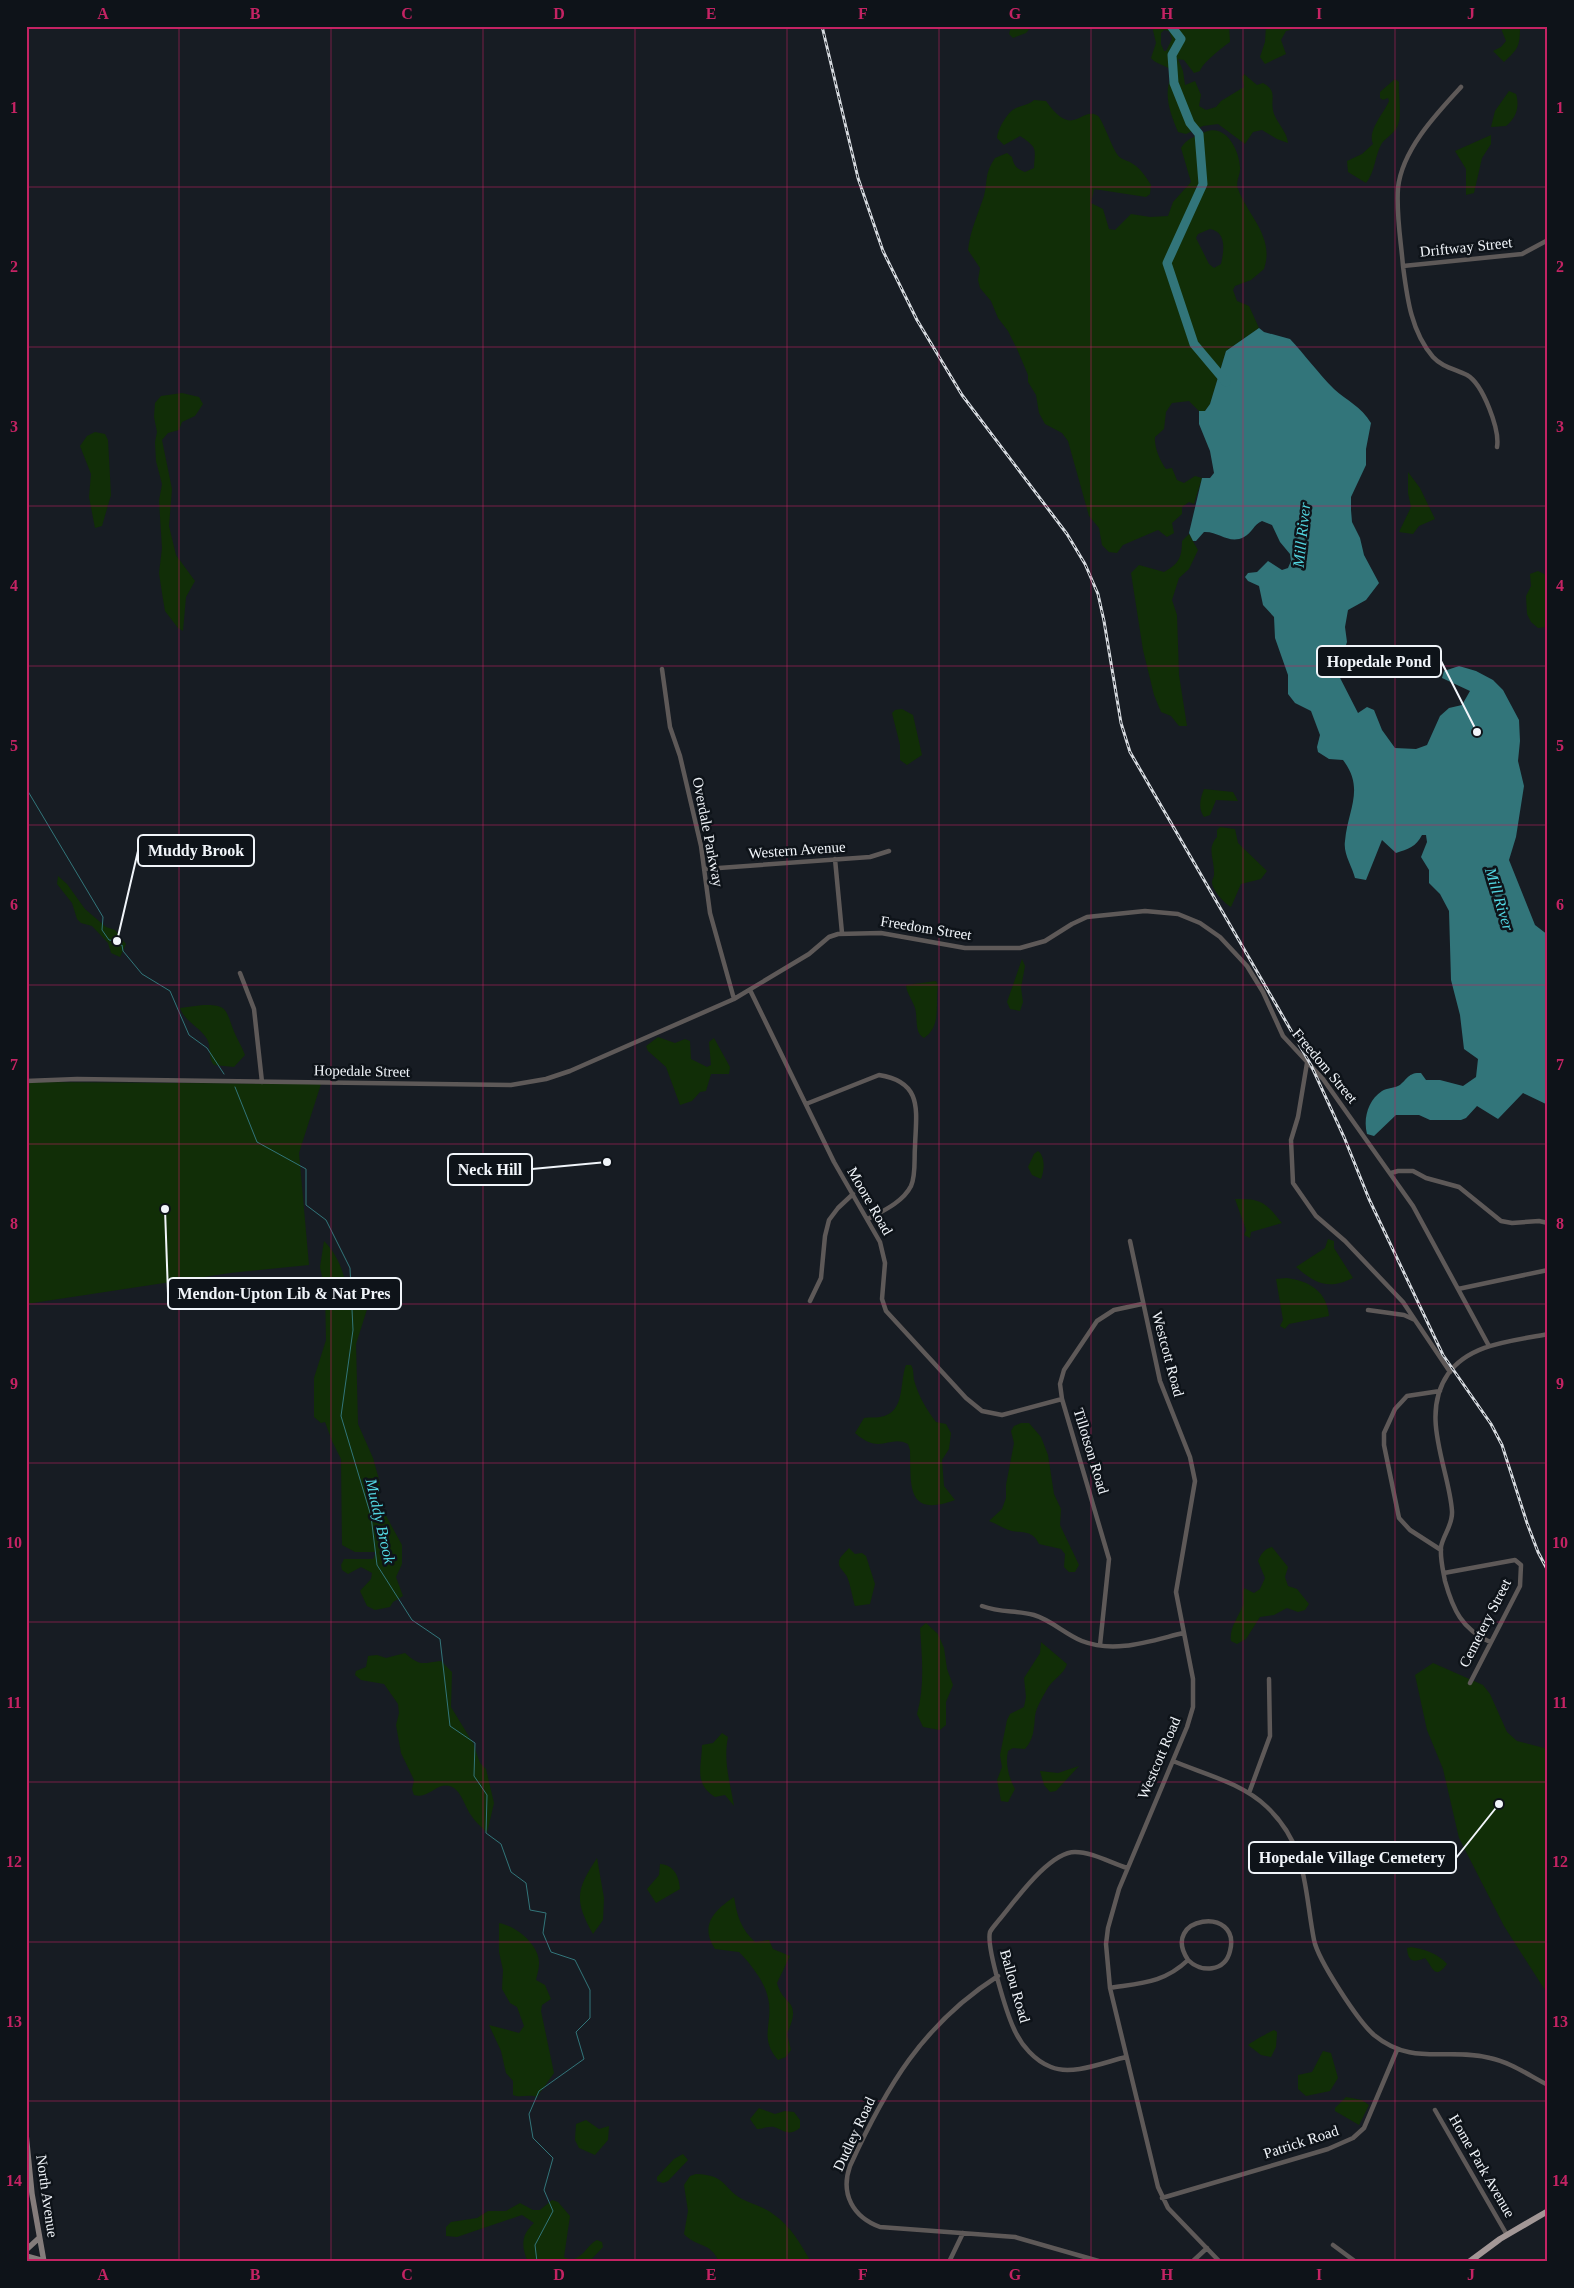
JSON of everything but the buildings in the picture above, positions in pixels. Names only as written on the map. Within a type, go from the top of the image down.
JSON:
[{"type":"main road","name":"North Avenue","points":[[26,2134],[39,2238],[44,2261]]},
{"type":"main road","points":[[1469,2262],[1507,2235],[1548,2211]]},
{"type":"main road","points":[[26,2250],[39,2238]]},
{"type":"main road","points":[[26,2256],[44,2261]]},
{"type":"street","name":"Driftway Street","points":[[1461,87],[1423,134],[1401,173],[1398,198],[1403,266],[1522,254],[1548,240]]},
{"type":"street","points":[[1403,266],[1410,313],[1422,337],[1434,358],[1467,376],[1476,384],[1494,422],[1499,438],[1497,447]]},
{"type":"street","name":"Overdale Parkway","points":[[662,669],[670,727],[682,762],[705,869],[713,926],[734,999]]},
{"type":"street","name":"Western Avenue","points":[[705,869],[870,857],[889,851]]},
{"type":"street","points":[[835,860],[842,933]]},
{"type":"street","name":"Freedom Street","points":[[684,1021],[734,999],[808,954],[829,936],[842,933],[881,933],[965,948],[1020,948],[1045,941],[1087,917],[1144,911],[1178,914],[1200,923],[1220,936],[1238,953],[1259,983],[1283,1036],[1323,1079],[1413,1206],[1489,1346]]},
{"type":"street","points":[[240,973],[254,1009],[262,1082]]},
{"type":"street","name":"Moore Road","points":[[750,990],[834,1162],[880,1242],[885,1256],[882,1299],[886,1311],[971,1403],[982,1411],[1002,1415],[1062,1400]]},
{"type":"street","name":"Hopedale Street","points":[[26,1081],[77,1079],[511,1085],[528,1083],[570,1071],[684,1021]]},
{"type":"street","points":[[1307,1063],[1298,1117],[1291,1140],[1293,1183],[1316,1216],[1345,1241],[1403,1302],[1450,1372]]},
{"type":"street","points":[[806,1104],[873,1076],[886,1076],[898,1080],[912,1092],[916,1111],[911,1186],[896,1202],[868,1219]]},
{"type":"street","points":[[1391,1173],[1413,1171],[1426,1178],[1458,1187],[1471,1194],[1502,1221],[1512,1223],[1539,1221],[1548,1223]]},
{"type":"street","points":[[810,1302],[823,1271],[826,1227],[838,1208],[853,1194]]},
{"type":"street","name":"Westcott Road","points":[[1130,1241],[1160,1381],[1193,1468],[1194,1490],[1176,1592],[1195,1698],[1187,1727],[1127,1868],[1108,1928],[1107,1964],[1110,1988],[1126,2057],[1162,2198],[1220,2262]]},
{"type":"street","points":[[1458,1289],[1548,1270]]},
{"type":"street","name":"Tillotson Road","points":[[1100,1645],[1109,1559],[1062,1400],[1060,1384],[1064,1370],[1097,1321],[1114,1310],[1142,1304]]},
{"type":"street","points":[[1368,1310],[1404,1315],[1415,1320]]},
{"type":"street","points":[[1490,1642],[1471,1632],[1461,1622],[1453,1608],[1444,1573],[1441,1550],[1452,1513],[1439,1451],[1437,1410],[1440,1391],[1450,1372],[1467,1356],[1489,1346],[1548,1334]]},
{"type":"street","points":[[1440,1391],[1407,1396],[1394,1410],[1384,1432],[1384,1445],[1399,1518],[1410,1530],[1441,1550]]},
{"type":"street","name":"Cemetery Street","points":[[1444,1573],[1504,1561],[1515,1560],[1521,1564],[1520,1586],[1470,1683]]},
{"type":"street","points":[[982,1606],[1004,1613],[1034,1615],[1082,1641],[1100,1645],[1132,1646],[1183,1633]]},
{"type":"street","points":[[1249,1793],[1270,1736],[1269,1679]]},
{"type":"street","points":[[1173,1761],[1249,1793],[1267,1806],[1280,1822],[1299,1855],[1305,1878],[1314,1939],[1320,1956],[1362,2022],[1374,2034],[1397,2050],[1416,2055],[1491,2058],[1548,2086]]},
{"type":"street","name":"Ballou Road","points":[[1126,2057],[1074,2069],[1058,2070],[1043,2063],[1025,2048],[1014,2030],[992,1955],[990,1932],[1048,1865],[1061,1855],[1074,1852],[1127,1868]]},
{"type":"street","points":[[1202,1920],[1213,1921],[1227,1931],[1231,1941],[1230,1950],[1226,1959],[1219,1966],[1210,1969],[1200,1968],[1188,1960],[1183,1950],[1183,1939],[1192,1925],[1202,1920]]},
{"type":"street","points":[[1110,1988],[1160,1979],[1175,1972],[1188,1960]]},
{"type":"street","name":"Dudley Road","points":[[998,1976],[975,1991],[948,2014],[902,2067],[853,2160],[846,2178],[846,2189],[851,2205],[861,2218],[870,2224],[885,2228],[1024,2238],[1102,2262]]},
{"type":"street","name":"Patrick Road","points":[[1162,2198],[1328,2149],[1353,2138],[1368,2120],[1397,2050]]},
{"type":"street","name":"Home Park Avenue","points":[[1435,2110],[1507,2235]]},
{"type":"street","points":[[949,2262],[963,2233]]},
{"type":"street","points":[[1333,2245],[1356,2262]]},
{"type":"street","points":[[1192,2262],[1207,2248]]},
{"type":"green space","points":[[1011,26],[1032,26],[1026,33],[1013,38],[1009,34]]},
{"type":"green space","points":[[1152,26],[1229,26],[1230,42],[1218,51],[1200,71],[1194,73],[1184,60],[1178,59],[1183,71],[1185,85],[1195,81],[1201,95],[1199,106],[1206,110],[1216,107],[1221,101],[1244,87],[1242,77],[1244,74],[1257,85],[1263,83],[1271,90],[1274,114],[1286,135],[1288,143],[1262,130],[1253,132],[1245,144],[1218,124],[1203,126],[1186,134],[1178,132],[1168,102],[1168,88],[1173,73],[1151,58],[1156,43]],"holes":[[[1164,30],[1169,31],[1172,39],[1166,51],[1164,51],[1161,44],[1161,33]]]},
{"type":"green space","points":[[1266,26],[1306,26],[1286,31],[1281,40],[1286,54],[1265,64],[1260,57],[1265,42]]},
{"type":"green space","points":[[1500,26],[1520,26],[1517,47],[1504,62],[1493,51],[1501,47],[1506,41]]},
{"type":"green space","points":[[1395,79],[1399,82],[1400,115],[1398,125],[1382,143],[1366,183],[1348,172],[1347,161],[1362,154],[1373,144],[1372,133],[1389,101],[1388,98],[1383,100],[1380,98],[1380,92]]},
{"type":"green space","points":[[1509,91],[1516,94],[1517,108],[1515,116],[1506,126],[1491,127],[1495,111]]},
{"type":"green space","points":[[1034,100],[1046,101],[1064,119],[1076,119],[1092,114],[1098,116],[1118,156],[1138,168],[1151,185],[1150,194],[1146,197],[1094,189],[1091,203],[1103,209],[1109,229],[1115,230],[1131,214],[1150,217],[1168,216],[1173,202],[1191,182],[1181,148],[1192,138],[1205,132],[1219,131],[1230,140],[1237,153],[1240,170],[1237,183],[1238,189],[1259,227],[1266,247],[1264,269],[1251,280],[1235,286],[1233,290],[1237,301],[1249,306],[1259,328],[1226,351],[1210,404],[1205,411],[1199,411],[1189,401],[1172,403],[1166,412],[1164,429],[1155,437],[1156,449],[1162,462],[1166,469],[1172,468],[1177,480],[1184,483],[1195,476],[1202,478],[1194,504],[1189,502],[1182,507],[1182,514],[1172,523],[1174,533],[1167,537],[1158,530],[1123,545],[1117,553],[1109,552],[1102,545],[1099,528],[1089,516],[1068,441],[1062,433],[1045,424],[1039,413],[1036,395],[1028,382],[1028,375],[1017,349],[1008,331],[998,318],[991,301],[980,288],[978,280],[980,268],[968,250],[972,229],[984,196],[988,173],[995,158],[1007,153],[1012,157],[1016,167],[1020,170],[1025,172],[1034,168],[1035,152],[1030,143],[1020,136],[1004,145],[997,138],[1001,126],[1009,113]],"holes":[[[1210,229],[1222,238],[1223,253],[1221,264],[1214,268],[1209,264],[1196,238],[1198,234]]]},
{"type":"green space","points":[[1491,135],[1491,144],[1482,158],[1474,193],[1466,195],[1466,169],[1455,151]]},
{"type":"green space","points":[[182,393],[199,397],[203,404],[195,416],[182,422],[179,430],[168,433],[162,440],[172,489],[169,526],[176,555],[195,581],[186,597],[183,631],[178,628],[165,611],[159,573],[162,548],[159,501],[162,484],[156,461],[155,442],[157,432],[154,417],[155,403],[161,396]]},
{"type":"green space","points":[[95,432],[105,434],[108,440],[111,495],[102,526],[95,528],[89,497],[91,474],[80,446],[87,436]]},
{"type":"green space","points":[[1408,472],[1420,488],[1435,519],[1419,526],[1413,534],[1399,532],[1411,507],[1408,493]]},
{"type":"green space","points":[[1189,534],[1198,550],[1189,569],[1179,578],[1172,600],[1177,615],[1179,675],[1187,726],[1179,726],[1171,716],[1161,712],[1154,695],[1143,650],[1131,573],[1139,565],[1164,572],[1169,569],[1179,560],[1182,541]]},
{"type":"green space","points":[[1538,571],[1548,576],[1548,627],[1538,628],[1531,622],[1527,614],[1526,596],[1531,586],[1530,574]]},
{"type":"green space","points":[[902,709],[913,715],[922,755],[907,765],[900,760],[900,745],[892,713],[895,710]]},
{"type":"green space","points":[[1204,789],[1233,792],[1238,801],[1216,800],[1210,815],[1204,817],[1200,803]]},
{"type":"green space","points":[[1220,827],[1235,829],[1238,843],[1267,871],[1261,879],[1241,884],[1231,907],[1219,896],[1212,882],[1214,870],[1211,850],[1217,837],[1217,830]]},
{"type":"green space","points":[[58,876],[67,884],[85,909],[106,927],[115,930],[126,944],[120,957],[111,953],[108,943],[92,926],[81,923],[77,919],[72,903],[57,884]]},
{"type":"green space","points":[[1022,959],[1025,966],[1021,988],[1023,1002],[1020,1011],[1010,1009],[1007,1002]]},
{"type":"green space","points":[[936,981],[938,985],[936,1021],[930,1033],[924,1038],[919,1033],[915,1008],[906,985]]},
{"type":"green space","points":[[203,1005],[221,1007],[227,1013],[245,1055],[234,1067],[214,1065],[207,1039],[185,1017],[180,1008]]},
{"type":"green space","points":[[658,1037],[675,1043],[685,1039],[690,1041],[691,1059],[707,1067],[711,1065],[709,1042],[714,1038],[730,1067],[729,1074],[711,1074],[706,1091],[700,1092],[692,1101],[680,1105],[666,1067],[648,1051],[646,1046]]},
{"type":"green space","points":[[26,1082],[321,1084],[299,1153],[309,1265],[230,1273],[26,1304]]},
{"type":"green space","points":[[1038,1151],[1043,1161],[1041,1179],[1032,1175],[1028,1167],[1034,1154]]},
{"type":"green space","points":[[1235,1199],[1263,1203],[1282,1223],[1251,1232],[1250,1238],[1244,1235],[1246,1230]]},
{"type":"green space","points":[[1328,1239],[1334,1241],[1334,1248],[1353,1278],[1336,1284],[1323,1283],[1310,1278],[1296,1267],[1325,1248]]},
{"type":"green space","points":[[324,1241],[330,1247],[342,1269],[348,1302],[352,1302],[365,1285],[369,1288],[370,1300],[356,1344],[358,1424],[373,1458],[380,1483],[379,1503],[402,1545],[402,1564],[396,1577],[403,1596],[393,1602],[390,1607],[375,1610],[367,1606],[360,1591],[371,1579],[372,1573],[361,1567],[348,1574],[342,1570],[341,1565],[344,1559],[373,1559],[376,1552],[355,1552],[342,1545],[341,1459],[325,1422],[321,1423],[314,1417],[314,1378],[326,1340],[325,1290],[320,1267]]},
{"type":"green space","points":[[1287,1278],[1303,1282],[1316,1289],[1325,1300],[1329,1316],[1289,1324],[1285,1329],[1280,1326],[1283,1320],[1276,1279]]},
{"type":"green space","points":[[906,1365],[911,1365],[912,1367],[918,1391],[929,1412],[936,1422],[946,1424],[951,1433],[949,1449],[942,1460],[944,1486],[955,1500],[927,1505],[919,1502],[914,1495],[912,1486],[908,1444],[895,1441],[878,1444],[872,1443],[855,1433],[864,1418],[880,1417],[894,1410],[898,1404]]},
{"type":"green space","points":[[1021,1423],[1029,1423],[1041,1437],[1048,1455],[1054,1494],[1061,1509],[1060,1525],[1079,1565],[1075,1572],[1069,1572],[1064,1567],[1065,1554],[1061,1549],[1039,1544],[1031,1535],[1009,1530],[989,1521],[1002,1509],[1006,1498],[1006,1485],[1014,1443],[1011,1431],[1014,1426]]},
{"type":"green space","points":[[1272,1547],[1288,1567],[1285,1577],[1288,1586],[1297,1589],[1309,1604],[1305,1610],[1298,1612],[1287,1608],[1274,1615],[1260,1617],[1246,1639],[1237,1644],[1231,1641],[1231,1636],[1243,1605],[1244,1588],[1254,1593],[1260,1589],[1265,1578],[1258,1561],[1263,1552]]},
{"type":"green space","points":[[849,1548],[855,1554],[862,1553],[866,1556],[875,1584],[870,1604],[855,1606],[850,1584],[839,1565],[841,1557]]},
{"type":"green space","points":[[926,1623],[938,1634],[944,1648],[947,1669],[953,1685],[946,1702],[946,1725],[940,1730],[923,1727],[917,1714],[922,1682],[920,1628]]},
{"type":"green space","points":[[1041,1642],[1067,1664],[1048,1687],[1039,1703],[1033,1733],[1028,1745],[1025,1749],[1013,1748],[1008,1751],[1008,1771],[1015,1789],[1008,1802],[1001,1801],[997,1780],[1002,1767],[1000,1755],[1007,1720],[1010,1714],[1024,1707],[1026,1697],[1024,1678],[1040,1653]]},
{"type":"green space","points":[[405,1653],[422,1663],[441,1661],[452,1672],[451,1707],[473,1743],[480,1763],[486,1769],[494,1803],[487,1833],[473,1818],[456,1789],[451,1786],[439,1787],[424,1795],[414,1795],[412,1789],[414,1780],[401,1753],[396,1725],[399,1713],[398,1704],[384,1684],[361,1680],[355,1675],[356,1671],[366,1667],[368,1656],[377,1655],[386,1658]]},
{"type":"green space","points":[[1433,1663],[1483,1685],[1490,1694],[1507,1732],[1517,1741],[1548,1749],[1548,1995],[1504,1926],[1459,1838],[1443,1769],[1427,1730],[1415,1675]]},
{"type":"green space","points":[[722,1733],[728,1737],[726,1755],[734,1806],[725,1795],[715,1797],[708,1792],[701,1780],[700,1774],[702,1745],[713,1743]]},
{"type":"green space","points":[[1079,1766],[1056,1791],[1050,1792],[1044,1785],[1040,1771],[1058,1773]]},
{"type":"green space","points":[[597,1858],[604,1898],[603,1920],[593,1934],[580,1903],[580,1895],[581,1887]]},
{"type":"green space","points":[[660,1864],[669,1866],[675,1872],[680,1889],[656,1903],[647,1889],[659,1875]]},
{"type":"green space","points":[[734,1897],[740,1922],[750,1937],[755,1942],[769,1940],[773,1949],[790,1956],[777,1983],[783,1996],[792,2008],[793,2014],[787,2034],[791,2050],[786,2057],[778,2060],[769,2044],[768,1998],[760,1979],[739,1952],[715,1949],[710,1940],[709,1925],[711,1919],[721,1907]]},
{"type":"green space","points":[[499,1923],[519,1932],[536,1950],[539,1966],[536,1980],[545,1985],[551,1999],[542,2005],[541,2011],[554,2073],[537,2097],[513,2095],[513,2081],[506,2073],[501,2051],[489,2025],[519,2033],[524,2026],[517,2007],[510,2003],[502,1989],[503,1970],[499,1952]]},
{"type":"green space","points":[[1411,1947],[1440,1957],[1447,1964],[1439,1972],[1436,1972],[1425,1958],[1417,1961],[1410,1959],[1407,1948]]},
{"type":"green space","points":[[1274,2030],[1277,2032],[1276,2047],[1271,2057],[1261,2055],[1248,2045],[1261,2037]]},
{"type":"green space","points":[[1323,2051],[1331,2053],[1338,2078],[1330,2091],[1306,2096],[1298,2089],[1298,2075],[1312,2072]]},
{"type":"green space","points":[[1346,2097],[1362,2100],[1369,2105],[1359,2125],[1335,2111],[1335,2108]]},
{"type":"green space","points":[[759,2108],[775,2114],[785,2111],[794,2112],[800,2120],[800,2128],[792,2132],[774,2127],[757,2129],[750,2119]]},
{"type":"green space","points":[[586,2120],[599,2129],[609,2126],[608,2140],[595,2155],[579,2148],[575,2140],[576,2124]]},
{"type":"green space","points":[[683,2154],[688,2160],[668,2181],[663,2183],[657,2181],[657,2177],[674,2159]]},
{"type":"green space","points":[[696,2174],[719,2179],[742,2199],[766,2209],[785,2224],[795,2235],[811,2262],[719,2262],[712,2251],[684,2234],[688,2211],[684,2185],[690,2176]]},
{"type":"green space","points":[[552,2200],[558,2202],[570,2216],[564,2257],[574,2259],[579,2257],[597,2240],[602,2242],[603,2247],[589,2262],[528,2262],[523,2246],[525,2236],[534,2223],[522,2215],[457,2237],[446,2236],[446,2227],[451,2222],[477,2218],[488,2211],[506,2211],[520,2203],[533,2210],[540,2210]]},
{"type":"water","points":[[1259,328],[1264,332],[1290,339],[1328,383],[1358,408],[1371,423],[1366,449],[1366,465],[1351,497],[1351,510],[1352,522],[1360,538],[1364,555],[1379,583],[1366,600],[1348,610],[1345,627],[1347,642],[1337,672],[1358,713],[1367,707],[1374,710],[1382,730],[1395,748],[1416,749],[1427,745],[1440,716],[1449,708],[1462,705],[1470,691],[1442,678],[1444,671],[1459,666],[1476,671],[1493,680],[1503,690],[1519,720],[1520,741],[1518,761],[1524,786],[1516,837],[1509,860],[1535,925],[1548,935],[1548,1105],[1523,1093],[1498,1119],[1477,1106],[1466,1118],[1461,1120],[1430,1120],[1419,1115],[1396,1115],[1374,1136],[1367,1134],[1366,1116],[1368,1110],[1373,1099],[1382,1091],[1398,1086],[1410,1075],[1416,1073],[1421,1073],[1426,1080],[1440,1080],[1463,1086],[1476,1077],[1478,1059],[1464,1049],[1460,1015],[1451,980],[1449,911],[1440,894],[1429,883],[1429,870],[1421,857],[1427,842],[1426,835],[1422,835],[1411,847],[1396,853],[1382,840],[1366,880],[1355,878],[1348,860],[1345,851],[1345,841],[1354,790],[1350,770],[1343,760],[1329,759],[1318,752],[1317,747],[1320,735],[1311,711],[1295,703],[1288,694],[1288,675],[1275,638],[1274,617],[1263,605],[1259,586],[1248,581],[1245,577],[1248,573],[1257,572],[1268,561],[1282,570],[1288,568],[1291,561],[1290,554],[1280,542],[1272,525],[1262,521],[1247,535],[1239,539],[1229,539],[1214,533],[1204,532],[1196,541],[1193,541],[1189,533],[1202,478],[1210,478],[1214,473],[1210,451],[1199,424],[1199,411],[1205,411],[1210,404],[1226,351]]},
{"type":"waterway","name":"Mill River","points":[[1171,26],[1181,39],[1172,55],[1174,83],[1190,123],[1199,134],[1203,184],[1167,263],[1194,344],[1226,382]]},
{"type":"waterway","name":"Muddy Brook","points":[[26,788],[103,917],[102,930],[109,940],[117,941],[118,945],[122,945],[123,951],[142,974],[170,991],[189,1035],[207,1048],[224,1074]]},
{"type":"waterway","name":"Muddy Brook","points":[[235,1087],[257,1142],[306,1169],[306,1205],[326,1220],[350,1268],[353,1330],[341,1416],[371,1516],[377,1565],[412,1620],[440,1639],[450,1726],[475,1743],[474,1776],[487,1795],[486,1833],[501,1844],[511,1872],[526,1883],[530,1910],[546,1913],[543,1933],[551,1952],[575,1960],[590,1990],[590,2018],[576,2032],[584,2059],[539,2091],[529,2114],[533,2138],[553,2158],[544,2190],[553,2211],[535,2245],[537,2262]]},
{"type":"railway","points":[[822,26],[858,178],[883,251],[917,320],[962,395],[1067,534],[1085,564],[1098,594],[1121,723],[1130,752],[1311,1065],[1344,1137],[1369,1199],[1443,1355],[1491,1424],[1502,1445],[1527,1523],[1538,1552],[1548,1571]]},
{"type":"place","name":"Hopedale Pond","points":[[1477,732]]},
{"type":"place","name":"Muddy Brook","points":[[117,941]]},
{"type":"place","name":"Neck Hill","points":[[607,1162]]},
{"type":"place","name":"Mendon-Upton Lib & Nat Pres","points":[[165,1209]]},
{"type":"place","name":"Hopedale Village Cemetery","points":[[1499,1804]]}]
